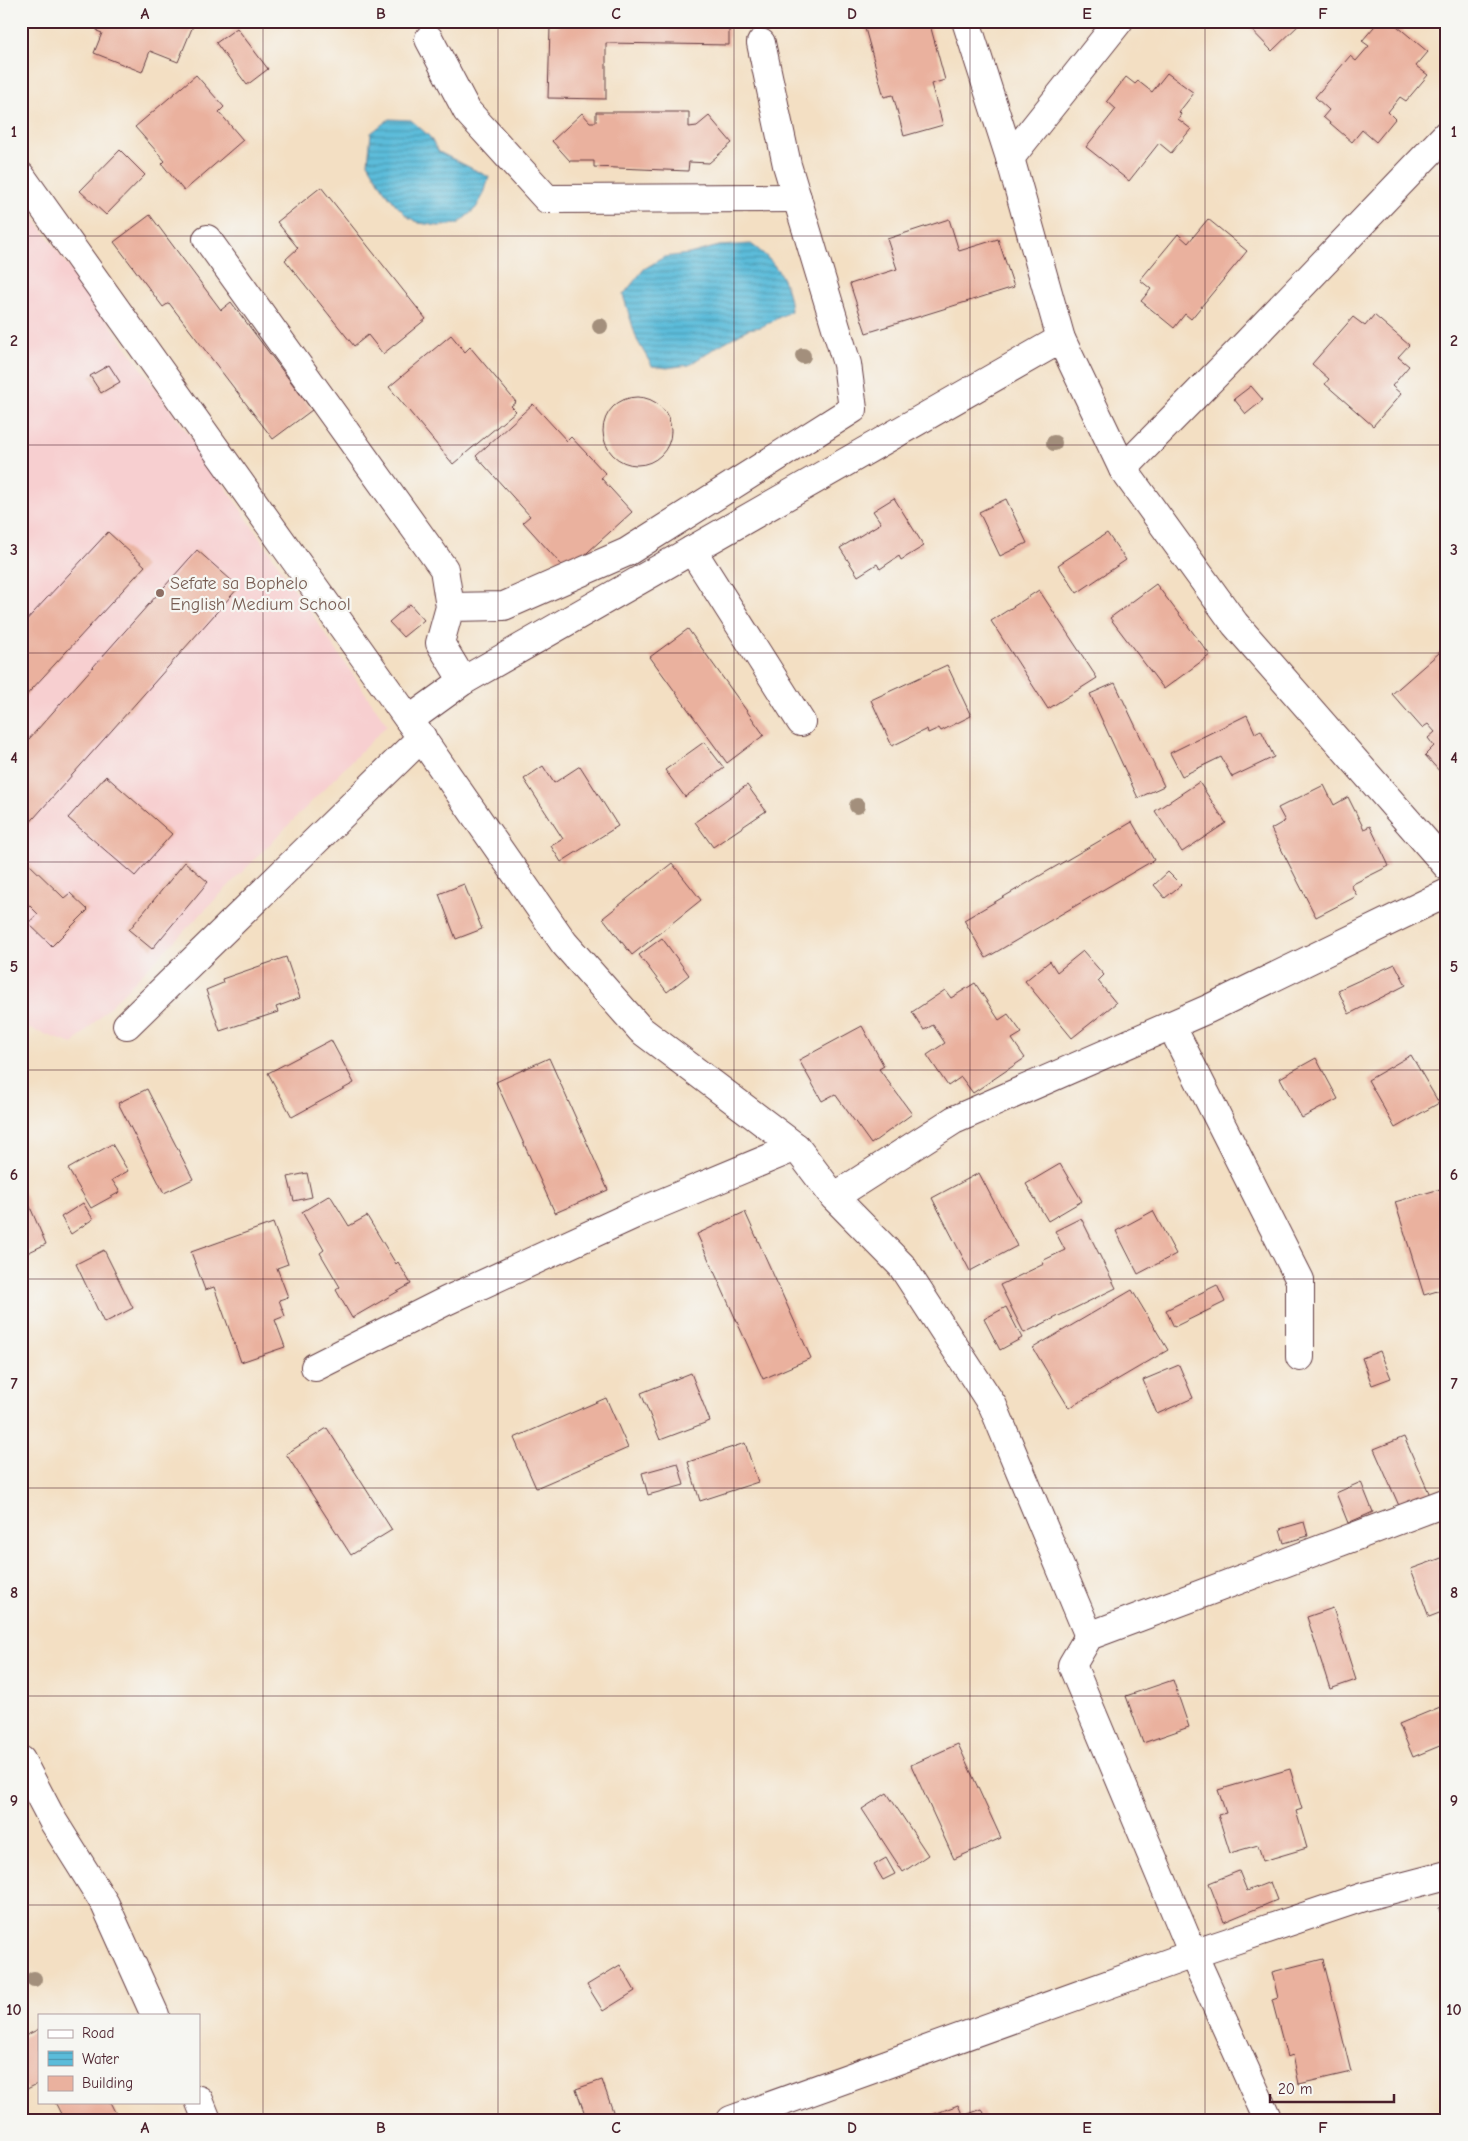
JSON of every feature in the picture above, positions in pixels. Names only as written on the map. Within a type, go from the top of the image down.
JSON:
[{"type":"street","points":[[966,21],[1010,158],[1061,339],[1123,469],[1235,624],[1447,866]]},
{"type":"street","points":[[1010,158],[1119,21]]},
{"type":"street","points":[[429,39],[467,111],[547,200],[797,198]]},
{"type":"street","points":[[450,606],[504,606],[627,552],[853,409],[847,364],[787,164],[761,42]]},
{"type":"street","points":[[1123,469],[1243,348],[1447,134]]},
{"type":"street","points":[[21,176],[415,728],[564,943],[641,1030],[796,1147],[834,1196],[902,1266],[993,1406],[1089,1636]]},
{"type":"street","points":[[207,239],[444,569],[450,606],[440,643],[463,680]]},
{"type":"street","points":[[127,1025],[463,680],[1061,339]]},
{"type":"street","points":[[692,550],[801,722]]},
{"type":"street","points":[[834,1196],[954,1120],[1208,1010],[1447,893]]},
{"type":"street","points":[[1171,1025],[1300,1280],[1300,1357]]},
{"type":"street","points":[[315,1367],[446,1301],[633,1215],[796,1147]]},
{"type":"street","points":[[1268,2120],[1192,1954],[1072,1665],[1089,1636],[1447,1502]]},
{"type":"street","points":[[21,1760],[54,1821],[104,1904],[156,2014]]},
{"type":"street","points":[[731,2120],[1192,1954],[1363,1897],[1447,1875]]},
{"type":"street","points":[[200,2102],[208,2120]]},
{"type":"shaded area","name":"Sefate sa Bophelo English Medium School","points":[[21,213],[32,215],[208,461],[387,725],[73,1044],[21,1026]]},
{"type":"water","points":[[389,119],[411,120],[429,136],[439,152],[489,177],[484,194],[476,208],[458,224],[438,226],[419,223],[408,217],[384,190],[368,163],[371,133]]},
{"type":"water","points":[[751,244],[767,257],[784,281],[790,300],[791,311],[761,327],[748,329],[689,365],[667,368],[652,366],[637,340],[623,295],[644,269],[664,257],[689,254],[719,246]]},
{"type":"building","points":[[101,21],[195,21],[178,62],[150,51],[142,72],[94,53],[102,33],[97,31]]},
{"type":"building","points":[[559,21],[729,21],[729,45],[606,43],[606,99],[548,98],[550,27],[559,27]]},
{"type":"building","points":[[863,21],[929,21],[945,80],[931,84],[943,125],[904,136],[893,95],[884,97]]},
{"type":"building","points":[[1243,21],[1303,21],[1272,51]]},
{"type":"building","points":[[1379,21],[1391,21],[1428,52],[1416,66],[1428,75],[1406,101],[1400,97],[1388,112],[1395,119],[1376,142],[1362,130],[1352,142],[1323,117],[1329,110],[1315,97],[1350,56],[1356,61],[1369,46],[1362,41]]},
{"type":"building","points":[[237,28],[268,69],[247,85],[216,43]]},
{"type":"building","points":[[1167,73],[1194,93],[1179,112],[1181,114],[1178,119],[1191,129],[1171,153],[1159,143],[1129,181],[1086,147],[1116,109],[1107,101],[1126,77],[1135,84],[1138,81],[1152,92]]},
{"type":"building","points":[[196,75],[224,107],[219,112],[243,140],[184,191],[162,164],[165,161],[135,127]]},
{"type":"building","points":[[596,112],[689,112],[689,127],[697,126],[709,116],[732,143],[709,163],[689,162],[688,171],[594,167],[594,161],[570,161],[552,141],[582,113],[590,122],[596,122]]},
{"type":"building","points":[[120,150],[145,175],[106,215],[80,191]]},
{"type":"building","points":[[321,187],[426,319],[383,354],[368,335],[354,346],[285,260],[298,248],[277,222]]},
{"type":"building","points":[[150,215],[221,310],[231,302],[312,410],[273,439],[169,303],[163,307],[114,242]]},
{"type":"building","points":[[949,219],[959,251],[998,239],[1014,287],[866,333],[850,284],[897,269],[887,239]]},
{"type":"building","points":[[1208,219],[1247,251],[1191,319],[1185,314],[1174,328],[1141,301],[1151,289],[1140,280],[1178,234],[1188,243]]},
{"type":"building","points":[[1374,315],[1409,345],[1398,357],[1409,366],[1392,386],[1401,394],[1373,426],[1325,384],[1329,379],[1312,364],[1353,317],[1365,326]]},
{"type":"building","points":[[451,335],[465,352],[470,347],[516,402],[511,406],[516,411],[453,464],[389,387]]},
{"type":"building","points":[[109,365],[120,382],[101,393],[90,376]]},
{"type":"building","points":[[1251,386],[1263,400],[1246,414],[1234,399]]},
{"type":"building","points":[[630,397],[644,397],[656,402],[666,412],[671,424],[671,438],[666,450],[656,460],[644,465],[630,465],[618,460],[608,450],[603,438],[603,424],[608,412],[618,402]]},
{"type":"building","points":[[533,404],[567,441],[571,437],[606,474],[601,478],[632,512],[567,571],[523,522],[530,516],[476,456]]},
{"type":"building","points":[[894,498],[924,546],[901,560],[899,556],[880,569],[877,564],[858,576],[840,548],[881,523],[873,511]]},
{"type":"building","points":[[1006,499],[1027,543],[1000,556],[979,512]]},
{"type":"building","points":[[108,532],[145,566],[21,701],[21,626]]},
{"type":"building","points":[[1107,533],[1126,560],[1077,593],[1058,565]]},
{"type":"building","points":[[197,550],[239,587],[26,827],[21,823],[21,748]]},
{"type":"building","points":[[1156,584],[1210,655],[1164,689],[1110,618]]},
{"type":"building","points":[[1039,590],[1097,678],[1048,709],[991,621]]},
{"type":"building","points":[[410,604],[424,620],[403,637],[389,622]]},
{"type":"building","points":[[688,629],[764,735],[727,763],[650,657]]},
{"type":"building","points":[[1447,646],[1447,768],[1441,773],[1425,755],[1434,746],[1428,738],[1435,732],[1428,724],[1422,728],[1392,694]]},
{"type":"building","points":[[947,665],[971,716],[941,731],[939,728],[928,733],[927,729],[892,746],[871,700]]},
{"type":"building","points":[[1115,683],[1164,786],[1138,798],[1090,694]]},
{"type":"building","points":[[1247,715],[1255,733],[1261,730],[1274,757],[1232,777],[1221,757],[1182,776],[1170,753]]},
{"type":"building","points":[[704,742],[724,768],[685,797],[665,770]]},
{"type":"building","points":[[543,766],[554,783],[580,766],[618,826],[561,862],[551,846],[563,839],[524,779]]},
{"type":"building","points":[[106,776],[172,834],[135,876],[68,818]]},
{"type":"building","points":[[1199,782],[1226,823],[1182,852],[1155,811]]},
{"type":"building","points":[[747,785],[766,811],[713,847],[695,822]]},
{"type":"building","points":[[1324,785],[1334,805],[1348,797],[1364,829],[1370,826],[1389,866],[1351,885],[1357,896],[1316,917],[1271,829],[1285,821],[1278,808]]},
{"type":"building","points":[[1132,822],[1154,860],[986,958],[964,920]]},
{"type":"building","points":[[26,861],[64,898],[70,893],[88,910],[52,946],[28,923],[38,914],[21,897],[21,867]]},
{"type":"building","points":[[185,862],[208,882],[152,949],[129,930]]},
{"type":"building","points":[[672,863],[701,900],[632,955],[603,918]]},
{"type":"building","points":[[1168,872],[1181,885],[1165,898],[1154,885]]},
{"type":"building","points":[[464,884],[482,929],[456,939],[439,894]]},
{"type":"building","points":[[662,938],[689,975],[667,992],[639,955]]},
{"type":"building","points":[[1083,951],[1104,975],[1098,981],[1116,1003],[1072,1038],[1025,981],[1050,961],[1057,972]]},
{"type":"building","points":[[286,957],[300,998],[276,1007],[278,1012],[220,1031],[206,990],[223,983],[222,979]]},
{"type":"building","points":[[1395,964],[1406,985],[1349,1014],[1338,990]]},
{"type":"building","points":[[975,983],[999,1020],[1008,1014],[1022,1033],[1012,1039],[1025,1058],[973,1093],[961,1077],[948,1086],[927,1055],[945,1043],[933,1025],[924,1030],[912,1012],[945,990],[951,998]]},
{"type":"building","points":[[862,1026],[884,1066],[879,1069],[912,1114],[871,1144],[835,1094],[822,1101],[799,1060]]},
{"type":"building","points":[[331,1040],[354,1083],[292,1117],[268,1073]]},
{"type":"building","points":[[1411,1055],[1439,1103],[1395,1128],[1368,1080]]},
{"type":"building","points":[[549,1058],[608,1190],[555,1213],[496,1082]]},
{"type":"building","points":[[1316,1058],[1338,1099],[1302,1118],[1280,1078]]},
{"type":"building","points":[[147,1089],[193,1179],[164,1193],[118,1103]]},
{"type":"building","points":[[112,1144],[128,1171],[112,1180],[120,1192],[91,1208],[68,1169]]},
{"type":"building","points":[[1060,1164],[1082,1201],[1048,1221],[1026,1184]]},
{"type":"building","points":[[307,1173],[312,1197],[294,1201],[288,1177]]},
{"type":"building","points":[[979,1173],[1017,1246],[970,1271],[932,1198]]},
{"type":"building","points":[[21,1186],[46,1244],[25,1254],[21,1246]]},
{"type":"building","points":[[1447,1187],[1447,1288],[1424,1295],[1395,1202]]},
{"type":"building","points":[[330,1195],[349,1226],[367,1216],[396,1264],[398,1262],[411,1284],[352,1318],[336,1290],[340,1287],[320,1253],[324,1250],[302,1212]]},
{"type":"building","points":[[83,1203],[93,1219],[71,1234],[61,1217]]},
{"type":"building","points":[[1153,1211],[1176,1254],[1138,1274],[1116,1231]]},
{"type":"building","points":[[745,1212],[811,1358],[763,1379],[697,1234]]},
{"type":"building","points":[[1081,1218],[1116,1288],[1024,1333],[1000,1285],[1044,1264],[1042,1261],[1065,1250],[1055,1231]]},
{"type":"building","points":[[273,1223],[288,1264],[277,1268],[288,1297],[279,1300],[285,1316],[275,1320],[285,1347],[241,1362],[214,1287],[205,1290],[191,1252]]},
{"type":"building","points":[[104,1250],[133,1308],[104,1323],[76,1264]]},
{"type":"building","points":[[1217,1285],[1225,1302],[1174,1327],[1166,1310]]},
{"type":"building","points":[[1132,1290],[1168,1350],[1069,1408],[1033,1348]]},
{"type":"building","points":[[1006,1307],[1022,1338],[1000,1350],[984,1319]]},
{"type":"building","points":[[1380,1351],[1391,1378],[1372,1385],[1362,1358]]},
{"type":"building","points":[[1179,1365],[1193,1398],[1157,1414],[1143,1380]]},
{"type":"building","points":[[691,1373],[710,1421],[660,1440],[641,1393]]},
{"type":"building","points":[[606,1398],[628,1448],[536,1488],[514,1438]]},
{"type":"building","points":[[327,1428],[392,1530],[351,1555],[286,1454]]},
{"type":"building","points":[[1404,1437],[1430,1495],[1400,1508],[1374,1449]]},
{"type":"building","points":[[745,1443],[758,1482],[700,1501],[688,1462]]},
{"type":"building","points":[[678,1463],[684,1485],[648,1495],[642,1473]]},
{"type":"building","points":[[1361,1482],[1373,1512],[1348,1523],[1336,1493]]},
{"type":"building","points":[[1304,1522],[1308,1536],[1284,1543],[1280,1529]]},
{"type":"building","points":[[1447,1556],[1447,1610],[1429,1617],[1411,1569]]},
{"type":"building","points":[[1333,1608],[1356,1680],[1330,1689],[1307,1617]]},
{"type":"building","points":[[1447,1620],[1447,1650],[1446,1650],[1439,1622]]},
{"type":"building","points":[[1173,1680],[1189,1727],[1143,1743],[1126,1696]]},
{"type":"building","points":[[1445,1705],[1447,1710],[1447,1743],[1413,1757],[1399,1724]]},
{"type":"building","points":[[958,1744],[1001,1838],[954,1859],[911,1765]]},
{"type":"building","points":[[1290,1769],[1302,1809],[1296,1811],[1307,1848],[1263,1861],[1258,1845],[1230,1853],[1218,1815],[1226,1813],[1218,1790]]},
{"type":"building","points":[[887,1793],[928,1855],[903,1872],[862,1809]]},
{"type":"building","points":[[886,1858],[895,1874],[883,1880],[874,1865]]},
{"type":"building","points":[[1239,1871],[1247,1891],[1270,1882],[1277,1900],[1224,1922],[1209,1883]]},
{"type":"building","points":[[1447,1906],[1447,1932],[1446,1932],[1439,1908]]},
{"type":"building","points":[[1323,1959],[1351,2072],[1299,2084],[1293,2055],[1287,2057],[1272,2000],[1278,1998],[1272,1972]]},
{"type":"building","points":[[620,1965],[635,1991],[603,2011],[587,1985]]},
{"type":"building","points":[[38,2030],[38,2084],[27,2089],[21,2077],[21,2038]]},
{"type":"building","points":[[602,2080],[616,2120],[587,2120],[576,2089]]},
{"type":"building","points":[[56,2104],[111,2104],[117,2116],[109,2120],[60,2120],[63,2118]]},
{"type":"building","points":[[958,2105],[963,2116],[982,2109],[987,2120],[928,2120],[927,2117]]},
{"type":"place","name":"Sefate sa Bophelo English Medium School","points":[[160,593]]}]
